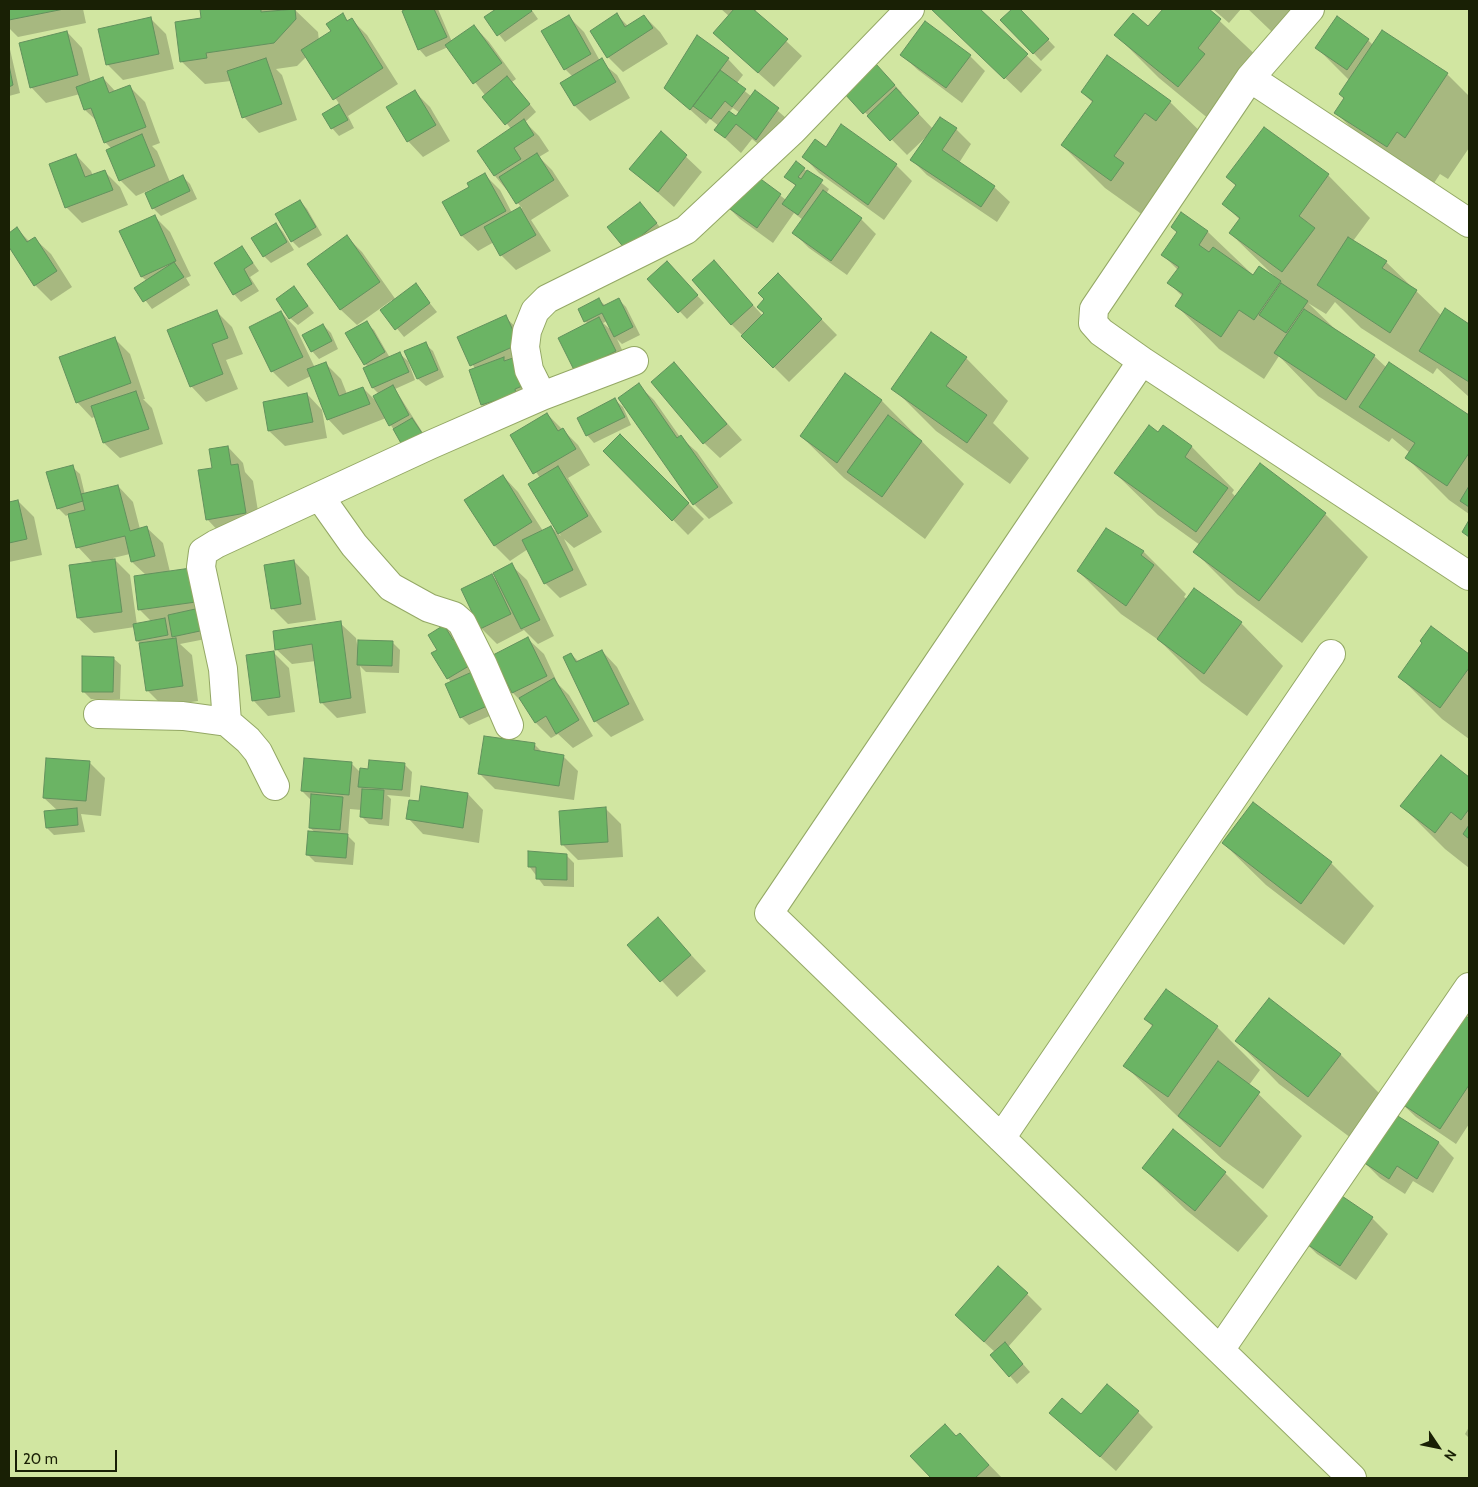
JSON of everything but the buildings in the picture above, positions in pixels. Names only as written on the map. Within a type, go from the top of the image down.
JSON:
[{"type":"street","points":[[542,396],[529,370],[526,347],[527,331],[535,311],[547,299],[686,230],[792,131],[910,9]]},
{"type":"street","points":[[1310,9],[1250,78],[1094,309],[1093,323],[1142,361],[1469,576]]},
{"type":"street","points":[[1250,78],[1469,223]]},
{"type":"street","points":[[227,722],[224,669],[201,567],[203,552],[216,544],[430,445],[542,396],[634,361]]},
{"type":"street","points":[[1142,361],[769,913],[1352,1478]]},
{"type":"street","points":[[320,497],[354,545],[391,587],[429,608],[454,616],[462,623],[483,664],[509,725]]},
{"type":"street","points":[[1001,1138],[1331,654]]},
{"type":"street","points":[[98,714],[183,716],[227,722],[248,740],[258,752],[275,786]]},
{"type":"street","points":[[1220,1350],[1469,987]]}]
